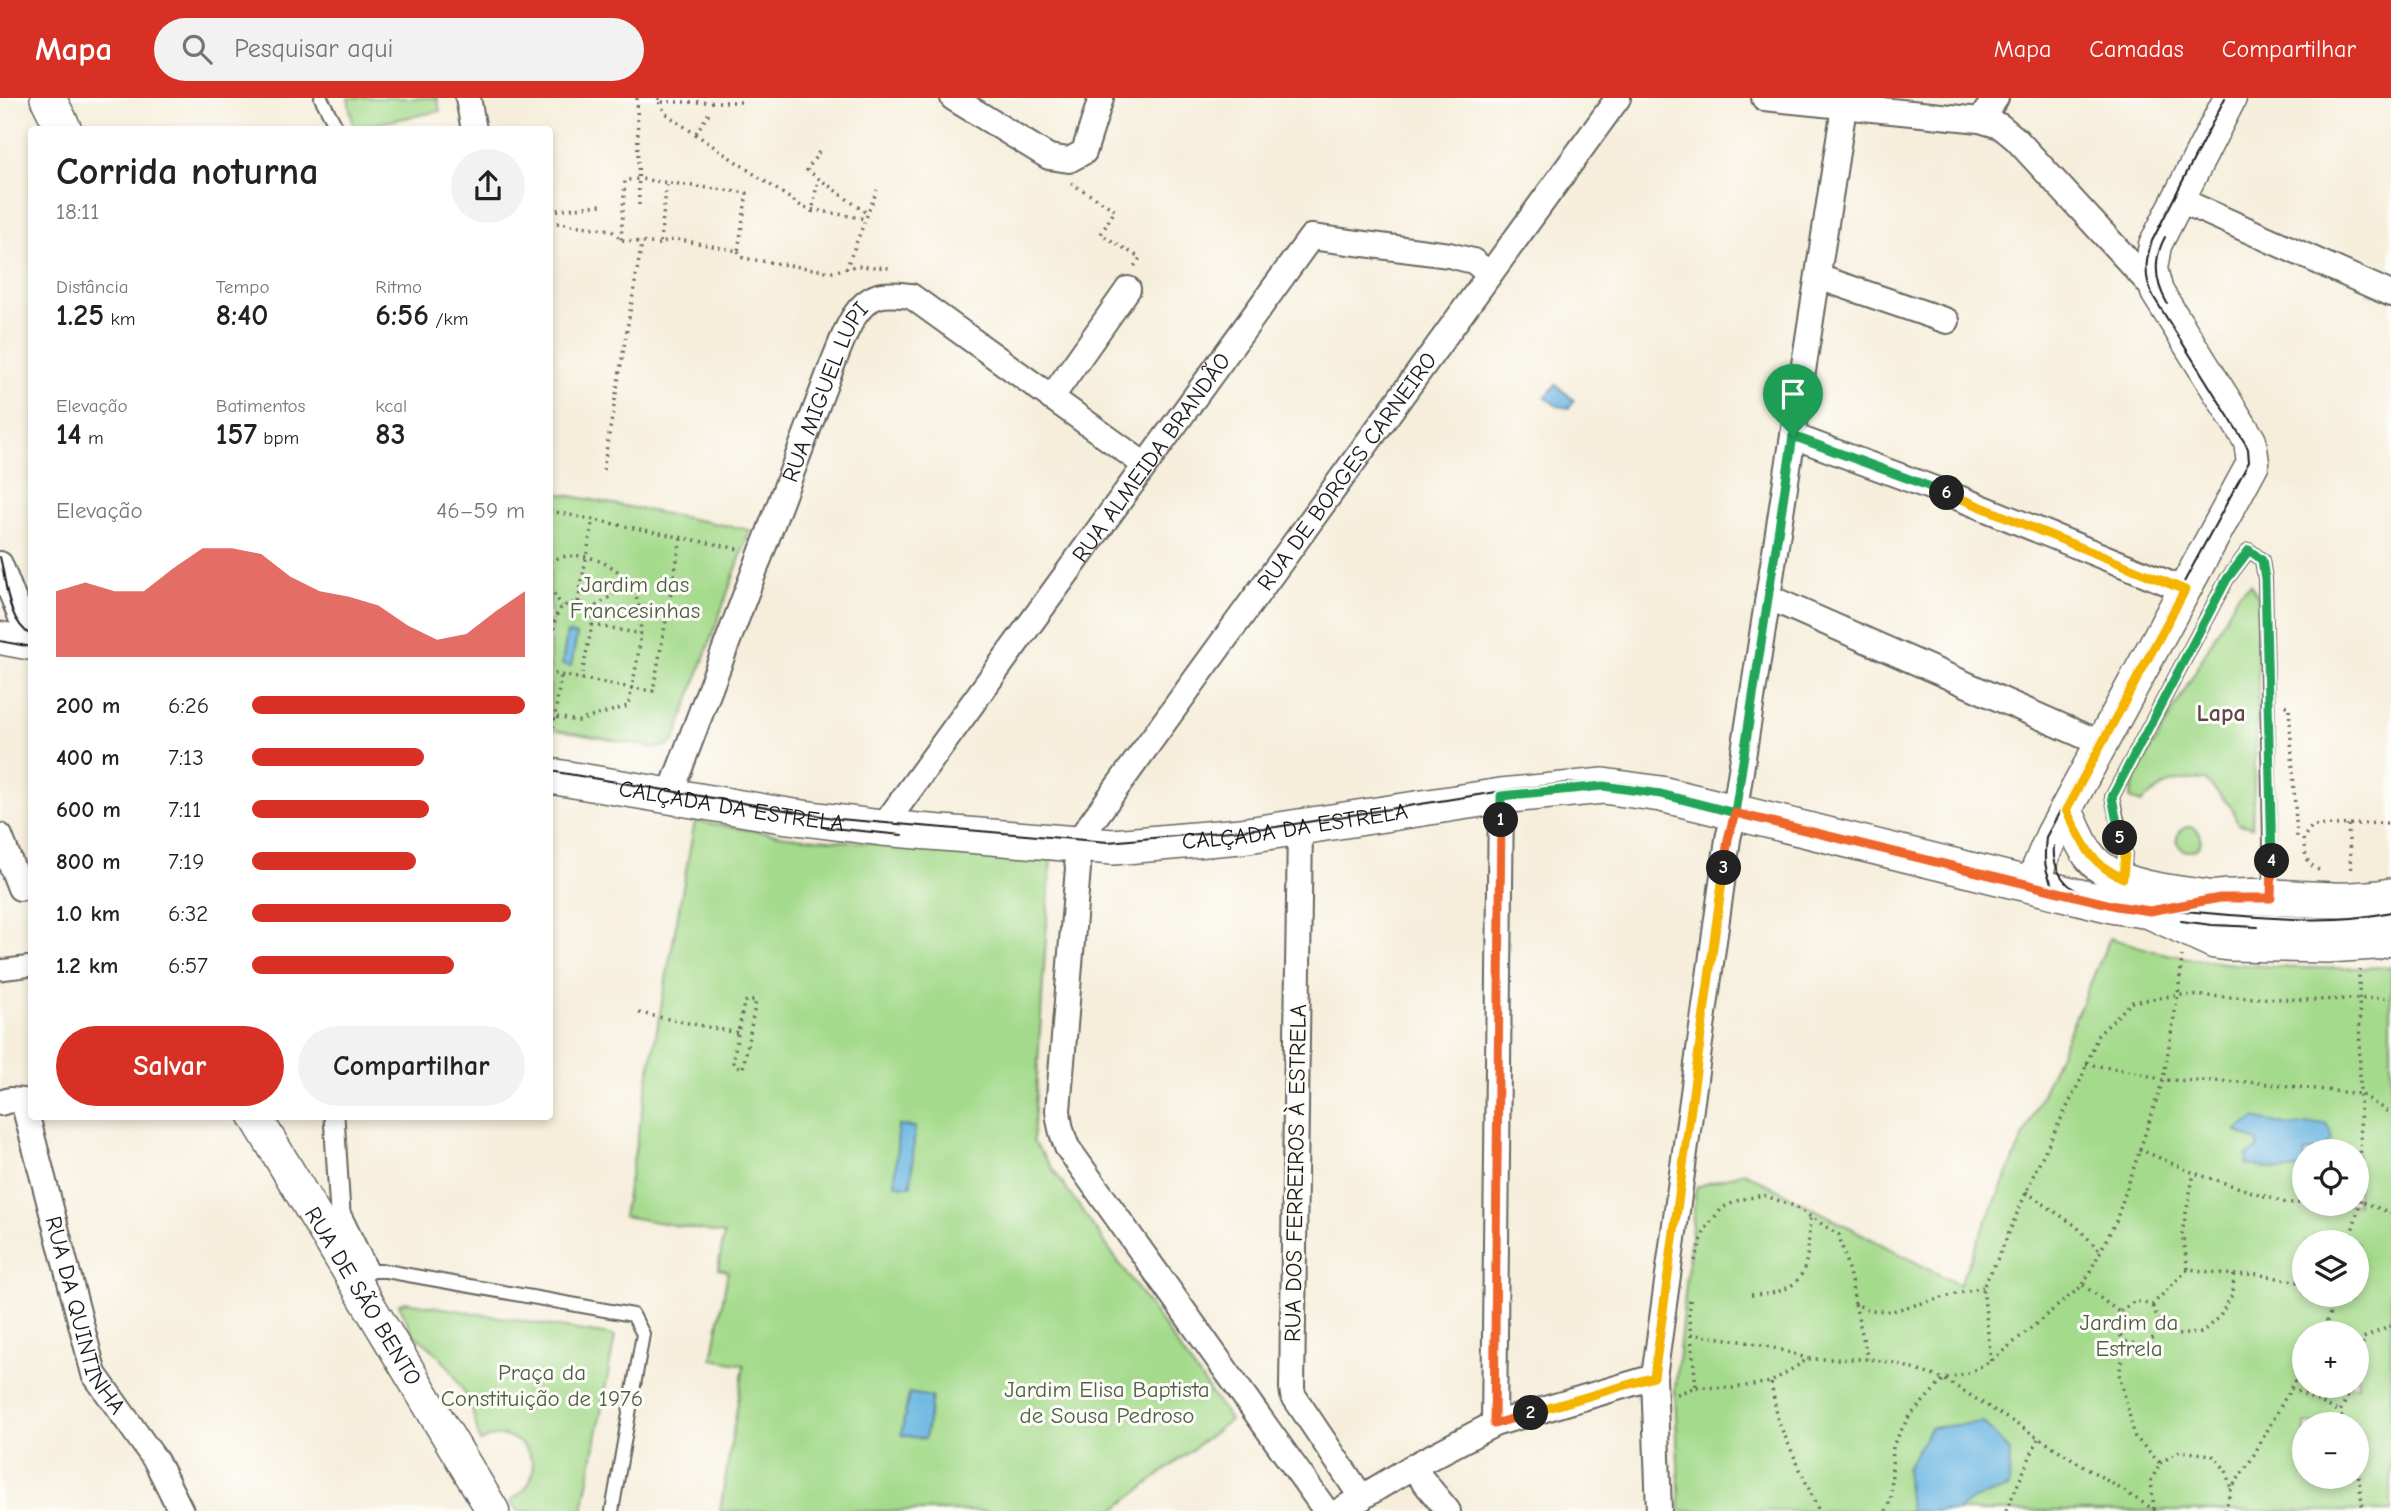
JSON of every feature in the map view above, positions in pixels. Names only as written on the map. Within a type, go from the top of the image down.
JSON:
[{"type":"main road","points":[[48,98],[62,126]]},
{"type":"main road","name":"CALÇADA DA ESTRELA","points":[[553,777],[788,816],[882,828],[1075,845],[1142,845],[1300,828],[1501,796],[1603,786],[1661,794],[2031,885],[2111,890],[2150,911]]},
{"type":"main road","points":[[2150,911],[2220,898],[2348,901],[2391,897]]},
{"type":"main road","points":[[2150,911],[2215,941],[2327,945],[2381,941]]},
{"type":"street","points":[[468,98],[473,126]]},
{"type":"street","points":[[953,98],[1049,157],[1069,160],[1084,152],[1101,98]]},
{"type":"street","name":"RUA DE BORGES CARNEIRO","points":[[1075,845],[1618,98]]},
{"type":"street","points":[[1765,98],[1980,120],[2000,126],[2016,139],[2157,292],[2250,442],[2254,455],[2251,470],[2066,810],[2031,885]]},
{"type":"street","points":[[1980,120],[1996,98]]},
{"type":"street","points":[[2157,292],[2151,270],[2155,244],[2230,98]]},
{"type":"street","points":[[1659,1511],[1654,1377],[1728,839],[1735,813],[1844,107]]},
{"type":"street","points":[[2178,199],[2391,294]]},
{"type":"street","name":"RUA ALMEIDA BRANDÃO","points":[[882,828],[1311,237],[1449,255],[1473,261],[1490,274]]},
{"type":"street","points":[[1818,277],[1947,321]]},
{"type":"street","points":[[1051,398],[1128,289]]},
{"type":"street","name":"RUA MIGUEL LUPI","points":[[668,797],[833,363],[863,303],[880,295],[911,296],[1145,465]]},
{"type":"street","points":[[1793,436],[1959,498],[2185,590]]},
{"type":"street","points":[[0,564],[28,636]]},
{"type":"street","points":[[1768,597],[2102,744]]},
{"type":"street","points":[[0,638],[28,643]]},
{"type":"street","points":[[1494,1424],[1501,796]]},
{"type":"street","points":[[2066,810],[2089,855],[2110,873],[2111,890],[2145,887],[2220,898]]},
{"type":"street","name":"RUA DOS FERREIROS À ESTRELA","points":[[1300,828],[1292,1388],[1293,1395],[1362,1498]]},
{"type":"street","points":[[0,836],[20,888]]},
{"type":"street","points":[[1075,845],[1078,868],[1058,1110],[1063,1138],[1326,1511]]},
{"type":"street","points":[[0,970],[28,966]]},
{"type":"street","name":"RUA DA QUINTINHA","points":[[12,1102],[94,1374],[156,1461],[181,1511]]},
{"type":"street","name":"RUA DE SÃO BENTO","points":[[258,1120],[360,1273],[494,1511]]},
{"type":"street","points":[[334,1120],[340,1213],[360,1273]]},
{"type":"street","points":[[1339,1511],[1412,1467],[1494,1424],[1654,1377]]},
{"type":"street","points":[[1412,1467],[1448,1511]]},
{"type":"lane","points":[[321,98],[336,126]]},
{"type":"lane","points":[[2111,890],[2125,853],[2112,797],[2227,579],[2249,550],[2262,560],[2265,579],[2271,898]]},
{"type":"lane","points":[[360,1273],[386,1271],[632,1315],[643,1334],[612,1511]]},
{"type":"path","points":[[637,98],[639,206]]},
{"type":"path","points":[[746,102],[659,100],[666,114],[804,208],[867,216]]},
{"type":"path","points":[[696,133],[711,110]]},
{"type":"path","points":[[819,152],[807,170],[817,182],[867,216]]},
{"type":"path","points":[[621,240],[625,180],[640,179],[747,193],[738,251]]},
{"type":"path","points":[[659,244],[667,182]]},
{"type":"path","points":[[812,213],[817,182]]},
{"type":"path","points":[[846,269],[877,190]]},
{"type":"path","points":[[1090,196],[1115,210],[1101,233],[1140,258]]},
{"type":"path","points":[[553,211],[601,205]]},
{"type":"path","points":[[553,222],[611,230],[621,240],[659,244],[676,239],[738,251],[743,258],[832,272],[856,266],[893,268]]},
{"type":"path","points":[[742,224],[749,225]]},
{"type":"path","points":[[603,470],[642,242]]},
{"type":"path","points":[[553,512],[738,550]]},
{"type":"path","points":[[578,602],[593,520]]},
{"type":"path","points":[[553,674],[653,691],[681,538]]},
{"type":"path","points":[[553,559],[559,556],[586,556],[610,565],[630,583],[641,608],[642,634],[628,706],[578,721],[553,717]]},
{"type":"path","points":[[590,610],[630,583]]},
{"type":"path","points":[[553,592],[562,606]]},
{"type":"path","points":[[553,617],[562,606],[578,602],[590,610],[593,625],[581,679]]},
{"type":"path","points":[[593,625],[642,634]]},
{"type":"path","points":[[553,712],[561,675]]},
{"type":"path","points":[[2284,733],[2283,706],[2289,706],[2296,838],[2303,838]]},
{"type":"path","points":[[2348,825],[2351,872]]},
{"type":"path","points":[[2328,874],[2313,868],[2305,857],[2303,838],[2312,826],[2391,826]]},
{"type":"path","points":[[2339,873],[2362,871]]},
{"type":"path","points":[[2360,1139],[2361,1000],[2381,941]]},
{"type":"path","points":[[1886,1511],[1891,1500],[1893,1445],[1908,1418],[1944,1379],[1968,1373],[1991,1361],[2083,1285],[2116,1221],[2162,1080],[2178,995],[2183,950]]},
{"type":"path","points":[[1991,1361],[1983,1287],[2098,1035],[2132,1002],[2178,995],[2361,1000],[2391,998]]},
{"type":"path","points":[[748,1000],[755,1001],[751,1036],[743,1068],[735,1066],[738,1033],[744,1003],[748,1000]]},
{"type":"path","points":[[639,1013],[738,1033]]},
{"type":"path","points":[[2086,1064],[2135,1072],[2162,1080],[2252,1082],[2361,1094],[2391,1114]]},
{"type":"path","points":[[2139,1149],[2194,1173],[2292,1203]]},
{"type":"path","points":[[2188,1269],[2182,1233],[2194,1173]]},
{"type":"path","points":[[2026,1192],[2076,1226],[2100,1251]]},
{"type":"path","points":[[1693,1272],[1705,1229],[1722,1208],[1738,1200],[1763,1195],[1794,1206],[1839,1235],[1868,1359]]},
{"type":"path","points":[[2369,1204],[2391,1213]]},
{"type":"path","points":[[1751,1295],[1775,1294],[1791,1287],[1807,1266],[1810,1216]]},
{"type":"path","points":[[2188,1269],[2234,1275],[2256,1274],[2292,1281]]},
{"type":"path","points":[[2152,1305],[2188,1269]]},
{"type":"path","points":[[2159,1327],[2176,1335],[2201,1333],[2220,1315],[2233,1293],[2234,1275]]},
{"type":"path","points":[[2083,1285],[2119,1312]]},
{"type":"path","points":[[1854,1304],[1870,1311],[1892,1311],[1983,1287]]},
{"type":"path","points":[[1690,1293],[1689,1319],[1696,1387]]},
{"type":"path","points":[[2135,1301],[2152,1305],[2160,1322],[2157,1335],[2143,1345],[2126,1342],[2117,1332],[2119,1312],[2135,1301]]},
{"type":"path","points":[[2369,1335],[2391,1326]]},
{"type":"path","points":[[1691,1335],[1721,1337],[1791,1352],[1808,1359],[1868,1359],[1895,1363],[1944,1379],[2155,1511]]},
{"type":"path","points":[[2126,1342],[2119,1374],[2135,1437],[2160,1463]]},
{"type":"path","points":[[1669,1397],[1696,1387],[1733,1388],[1771,1382],[1808,1359]]},
{"type":"path","points":[[1771,1382],[1778,1421],[1819,1511]]},
{"type":"path","points":[[2225,1511],[2231,1489],[2251,1460],[2291,1388],[2340,1412],[2347,1398]]},
{"type":"path","points":[[2006,1511],[2038,1438]]},
{"type":"path","points":[[2155,1511],[2151,1481],[2160,1463],[2180,1451],[2211,1455],[2226,1470],[2231,1489]]},
{"type":"path","points":[[2360,1489],[2363,1511]]},
{"type":"green space","points":[[348,98],[437,98],[440,111],[354,126]]},
{"type":"green space","name":"Jardim das Francesinhas","points":[[553,493],[750,530],[675,739],[670,745],[656,748],[553,730]]},
{"type":"green space","points":[[2251,584],[2258,597],[2258,691],[2252,827],[2238,824],[2232,808],[2205,780],[2170,783],[2141,803],[2130,798],[2135,779],[2239,593]]},
{"type":"green space","name":"Jardim Elisa Baptista de Sousa Pedroso","points":[[695,821],[793,837],[1051,858],[1033,1141],[1230,1420],[1113,1511],[720,1511],[744,1365],[712,1359],[728,1271],[718,1269],[724,1234],[623,1216]]},
{"type":"green space","points":[[2189,827],[2198,830],[2201,839],[2198,848],[2189,851],[2180,848],[2177,839],[2180,830]]},
{"type":"green space","name":"Jardim da Estrela","points":[[2110,938],[2167,954],[2223,963],[2306,968],[2391,967],[2391,1511],[1680,1511],[1675,1390],[1696,1187],[1744,1172],[1959,1285]]},
{"type":"green space","name":"Praça da Constituição de 1976","points":[[406,1302],[615,1336],[583,1511],[517,1511],[510,1501],[524,1490],[530,1481],[533,1465],[530,1457],[520,1443],[505,1436],[494,1436],[480,1442],[470,1402],[449,1367],[413,1334],[399,1304]]},
{"type":"water","points":[[1556,385],[1574,400],[1569,408],[1557,406],[1545,397]]},
{"type":"water","points":[[567,633],[577,635],[571,666],[562,665]]},
{"type":"water","points":[[2255,1118],[2289,1126],[2325,1123],[2331,1130],[2332,1139],[2292,1139],[2292,1170],[2276,1170],[2246,1164],[2247,1155],[2258,1149],[2258,1142],[2236,1131]]},
{"type":"water","points":[[898,1126],[915,1127],[911,1186],[895,1185]]},
{"type":"water","points":[[909,1393],[932,1397],[925,1439],[901,1435]]},
{"type":"water","points":[[1983,1422],[2010,1452],[2009,1488],[1971,1500],[1957,1511],[1910,1511],[1906,1469],[1930,1428]]},
{"type":"tram line","points":[[2057,890],[2047,871],[2046,837],[2249,462],[2245,443],[2153,296],[2147,276],[2152,241],[2225,98]]},
{"type":"tram line","points":[[2165,237],[2157,270],[2167,303]]},
{"type":"tram line","points":[[0,557],[12,611],[28,633]]},
{"type":"tram line","points":[[0,641],[28,646]]},
{"type":"tram line","points":[[553,771],[839,819],[1108,842],[1276,827],[1567,783],[1619,783],[1646,787],[2117,903],[2290,919],[2351,918],[2391,912]]},
{"type":"tram line","points":[[822,827],[902,835]]},
{"type":"tram line","points":[[2054,846],[2059,872],[2078,892]]},
{"type":"tram line","points":[[2181,921],[2258,927]]},
{"type":"district","name":"Lapa","points":[[2221,713]]},
{"type":"route","points":[[1793,436],[1735,813],[1661,794],[1603,786],[1501,796],[1494,1424],[1654,1377],[1728,839],[1735,813],[2116,906],[2150,911],[2220,898],[2271,898],[2265,579],[2262,560],[2249,550],[2227,579],[2112,797],[2125,853],[2123,878],[2110,873],[2089,855],[2066,810],[2185,590],[1959,498],[1793,436]]}]
